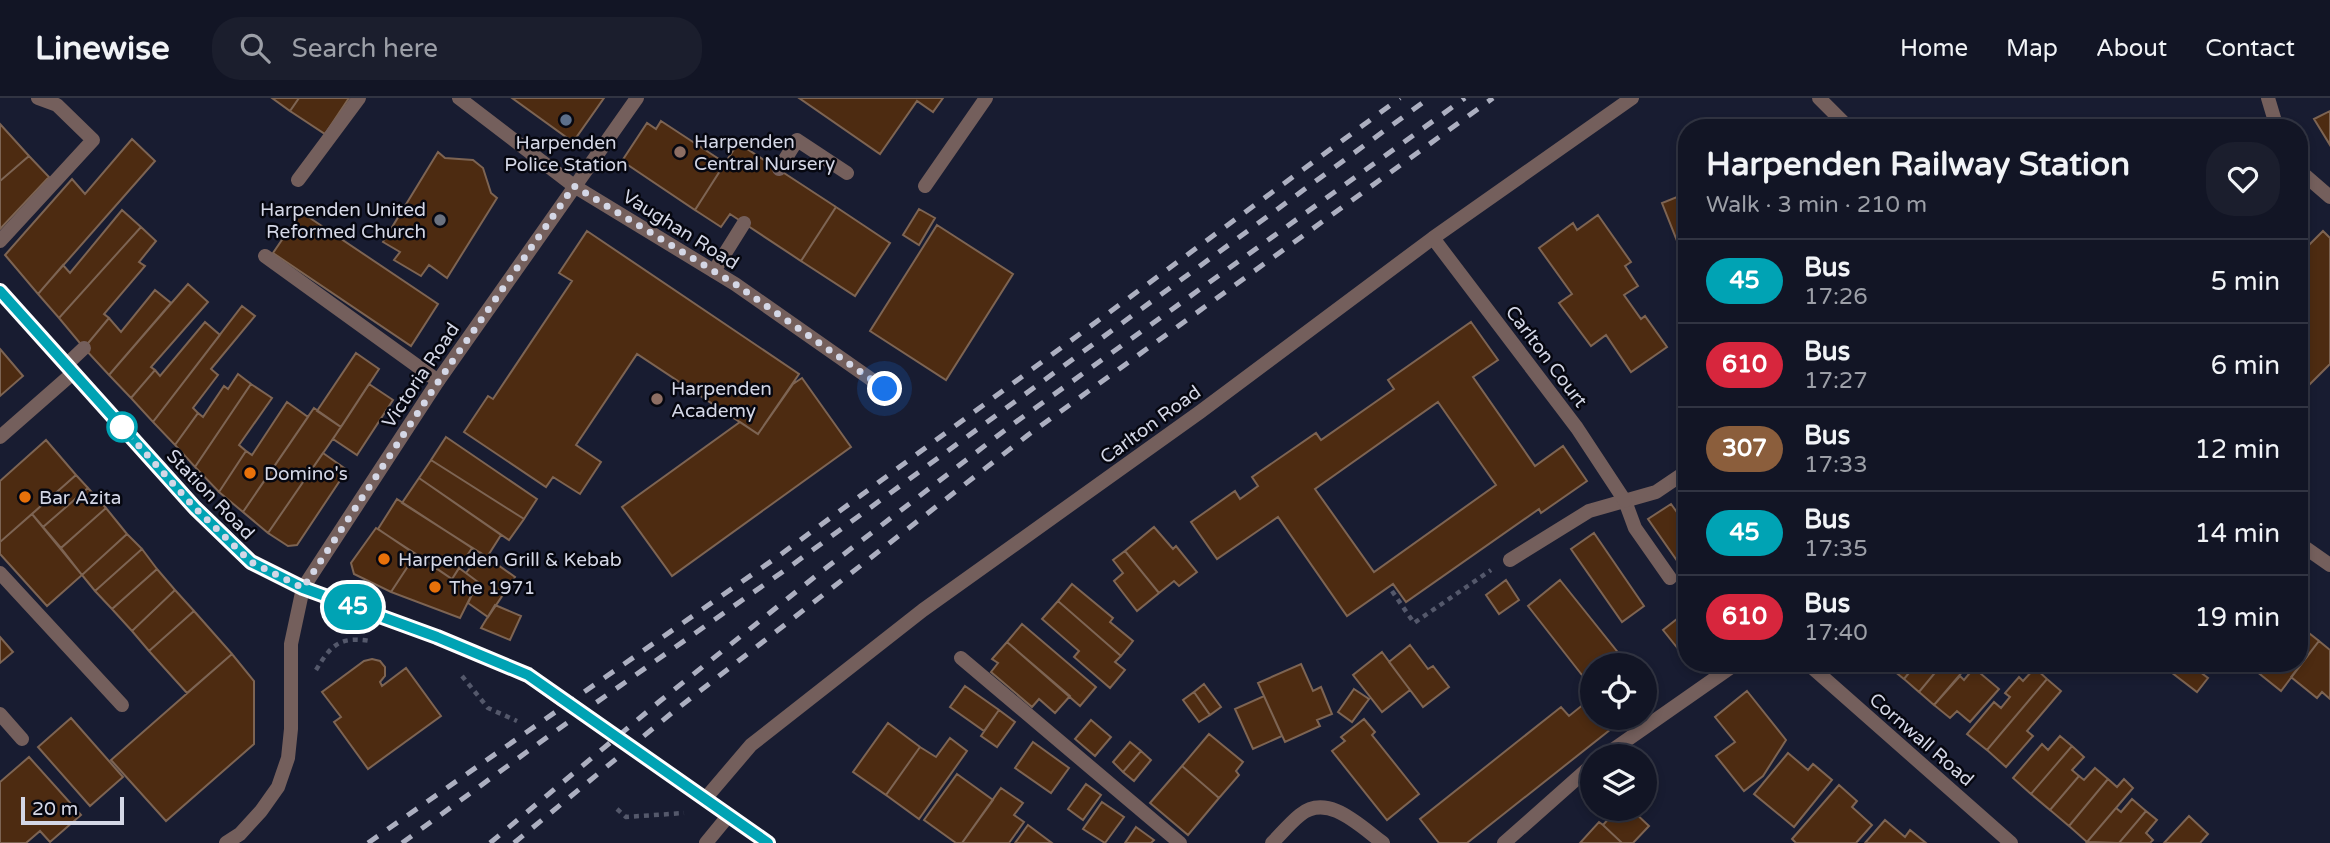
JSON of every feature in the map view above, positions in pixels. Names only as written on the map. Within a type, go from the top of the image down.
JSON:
[{"type":"main road","name":"Station Road","points":[[0,291],[214,529],[251,562],[303,588],[437,637],[528,675],[562,700]]},
{"type":"main road","points":[[665,771],[768,843]]},
{"type":"street","points":[[0,241],[93,140],[57,105],[38,98]]},
{"type":"street","points":[[298,180],[359,98]]},
{"type":"street","name":"Vaughan Road","points":[[460,98],[574,186],[714,271],[885,389]]},
{"type":"street","name":"Victoria Road","points":[[303,588],[438,382],[637,98]]},
{"type":"street","points":[[925,186],[986,98]]},
{"type":"street","name":"Carlton Road","points":[[705,799],[751,745],[923,610],[1200,412],[1433,238],[1632,98]]},
{"type":"street","points":[[1819,98],[1840,119]]},
{"type":"street","points":[[2268,98],[2274,119]]},
{"type":"street","points":[[779,169],[797,140],[847,173]]},
{"type":"street","points":[[2308,178],[2330,197]]},
{"type":"street","points":[[714,271],[744,223]]},
{"type":"street","name":"Carlton Court","points":[[1433,238],[1577,428],[1625,501],[1635,528],[1670,578]]},
{"type":"street","points":[[265,256],[438,382]]},
{"type":"street","points":[[0,437],[70,369],[84,348]]},
{"type":"street","points":[[1510,560],[1589,511],[1656,492],[1678,477]]},
{"type":"street","points":[[2308,550],[2330,565]]},
{"type":"street","points":[[0,573],[122,705]]},
{"type":"street","points":[[226,843],[240,834],[278,788],[288,758],[291,729],[291,644],[303,588]]},
{"type":"street","points":[[961,658],[1180,843]]},
{"type":"street","points":[[1621,744],[1724,672]]},
{"type":"street","name":"Cornwall Road","points":[[1817,672],[2011,843]]},
{"type":"street","points":[[0,714],[22,739]]},
{"type":"street","points":[[1504,843],[1580,776]]},
{"type":"street","points":[[1272,843],[1302,813],[1323,808],[1342,812],[1382,843]]},
{"type":"street","points":[[706,843],[729,815]]},
{"type":"path","points":[[1392,591],[1414,622],[1480,575],[1510,560]]},
{"type":"path","points":[[291,685],[307,684],[335,644],[352,638],[375,641]]},
{"type":"path","points":[[460,673],[488,708],[517,721]]},
{"type":"path","points":[[617,809],[626,817],[688,813],[705,799]]},
{"type":"building","points":[[272,98],[299,98],[290,111]]},
{"type":"building","points":[[299,98],[349,98],[325,134],[290,111]]},
{"type":"building","name":"Harpenden Police Station","points":[[512,98],[604,98],[573,142]]},
{"type":"building","points":[[799,98],[943,98],[933,112],[917,101],[880,154]]},
{"type":"building","points":[[2330,111],[2330,145],[2314,119]]},
{"type":"building","points":[[661,121],[725,163],[695,210],[622,161],[647,123],[656,129]]},
{"type":"building","points":[[0,124],[29,156],[0,181]]},
{"type":"building","points":[[132,139],[155,161],[38,294],[5,255],[72,179],[85,194]]},
{"type":"building","points":[[738,143],[836,207],[801,261],[730,214],[721,227],[695,210]]},
{"type":"building","name":"Harpenden United Reformed Church","points":[[438,152],[445,158],[473,160],[483,168],[491,193],[497,198],[447,278],[429,265],[421,276],[394,260],[400,252],[383,242]]},
{"type":"building","points":[[29,156],[49,177],[0,229],[0,181]]},
{"type":"building","points":[[1678,197],[1678,243],[1662,203]]},
{"type":"building","points":[[836,207],[890,243],[855,296],[801,261]]},
{"type":"building","points":[[919,209],[935,218],[919,245],[903,235]]},
{"type":"building","points":[[122,210],[141,227],[59,318],[38,294],[63,265],[70,273]]},
{"type":"building","points":[[301,212],[438,304],[411,346],[273,253]]},
{"type":"building","points":[[1598,215],[1631,262],[1625,266],[1638,286],[1624,295],[1641,319],[1645,316],[1667,347],[1631,372],[1606,335],[1591,346],[1559,303],[1572,294],[1539,248],[1573,223],[1577,230]]},
{"type":"building","points":[[937,225],[1013,274],[946,380],[870,331]]},
{"type":"building","points":[[141,227],[156,241],[139,262],[145,266],[104,314],[109,318],[84,348],[59,318]]},
{"type":"building","points":[[587,231],[799,374],[758,434],[637,354],[576,445],[601,462],[580,494],[553,477],[546,487],[464,432],[488,396],[493,399],[572,281],[559,273]]},
{"type":"building","points":[[2323,231],[2330,238],[2330,364],[2308,386],[2308,246]]},
{"type":"building","points":[[188,284],[208,302],[151,367],[155,370],[131,398],[109,375]]},
{"type":"building","points":[[155,290],[171,303],[109,375],[84,348],[109,318],[121,332]]},
{"type":"building","points":[[242,306],[255,316],[211,369],[218,375],[193,408],[198,413],[175,445],[153,422]]},
{"type":"building","points":[[205,322],[220,335],[153,422],[131,398],[155,370],[160,376]]},
{"type":"building","points":[[1471,322],[1498,360],[1473,377],[1535,466],[1563,446],[1587,481],[1541,513],[1539,509],[1406,602],[1393,584],[1347,616],[1278,517],[1217,559],[1191,522],[1235,491],[1240,499],[1258,486],[1252,477],[1316,433],[1321,440],[1394,389],[1388,380]],"holes":[[[1438,402],[1496,485],[1374,572],[1315,489]]]},
{"type":"building","points":[[0,349],[23,376],[0,396]]},
{"type":"building","points":[[356,353],[379,369],[341,427],[317,411]]},
{"type":"building","points":[[238,374],[251,384],[195,467],[175,445],[198,413],[203,417],[224,386],[228,389]]},
{"type":"building","points":[[802,378],[851,447],[672,576],[622,507],[740,422],[758,434],[793,384]]},
{"type":"building","points":[[251,384],[272,398],[239,445],[246,451],[219,492],[195,467]]},
{"type":"building","points":[[369,384],[393,400],[357,455],[333,439]]},
{"type":"building","name":"Domino's","points":[[287,402],[308,417],[243,512],[219,492],[246,451],[252,455]]},
{"type":"building","points":[[314,408],[341,427],[268,533],[243,512]]},
{"type":"building","points":[[446,437],[537,499],[524,519],[431,460]]},
{"type":"building","name":"Bar Azita","points":[[46,440],[76,475],[0,542],[0,481]]},
{"type":"building","points":[[323,453],[347,470],[297,545],[288,546],[268,533]]},
{"type":"building","points":[[431,460],[524,519],[509,540],[419,478]]},
{"type":"building","points":[[76,475],[88,488],[43,527],[32,514]]},
{"type":"building","points":[[419,478],[501,535],[487,557],[402,503]]},
{"type":"building","points":[[88,488],[106,508],[61,548],[43,527]]},
{"type":"building","points":[[397,499],[472,548],[452,579],[378,529]]},
{"type":"building","points":[[1671,504],[1678,514],[1678,562],[1648,519]]},
{"type":"building","points":[[106,508],[127,534],[82,575],[61,548]]},
{"type":"building","points":[[32,514],[82,575],[47,606],[0,554],[0,542]]},
{"type":"building","points":[[1154,527],[1173,549],[1176,546],[1197,572],[1179,586],[1174,581],[1159,593],[1125,551]]},
{"type":"building","name":"Harpenden Grill & Kebab","points":[[376,528],[416,554],[391,592],[354,574],[351,563]]},
{"type":"building","points":[[1594,533],[1644,606],[1622,622],[1571,549]]},
{"type":"building","points":[[127,534],[142,549],[95,591],[82,575]]},
{"type":"building","points":[[142,549],[157,569],[112,609],[95,591]]},
{"type":"building","points":[[1125,551],[1159,593],[1137,611],[1114,581],[1123,573],[1113,560]]},
{"type":"building","points":[[481,553],[515,577],[488,617],[468,603],[478,582],[466,573]]},
{"type":"building","name":"The 1971","points":[[416,554],[452,579],[459,568],[478,582],[460,618],[391,592]]},
{"type":"building","points":[[157,569],[175,590],[132,631],[112,609]]},
{"type":"building","points":[[1506,580],[1519,600],[1499,614],[1486,595]]},
{"type":"building","points":[[1560,580],[1618,653],[1580,653],[1580,672],[1528,606]]},
{"type":"building","points":[[1072,584],[1113,618],[1110,622],[1133,641],[1121,656],[1058,601]]},
{"type":"building","points":[[175,590],[194,611],[149,651],[132,631]]},
{"type":"building","points":[[1058,601],[1121,656],[1115,662],[1125,670],[1110,688],[1074,657],[1079,651],[1042,619]]},
{"type":"building","points":[[495,605],[521,616],[510,640],[481,628]]},
{"type":"building","points":[[194,611],[232,654],[187,693],[149,651]]},
{"type":"building","points":[[1678,618],[1678,649],[1663,630]]},
{"type":"building","points":[[1022,624],[1096,687],[1080,706],[1007,642]]},
{"type":"building","points":[[2308,632],[2319,641],[2308,655]]},
{"type":"building","points":[[0,637],[13,652],[0,663]]},
{"type":"building","points":[[2319,641],[2330,650],[2330,699],[2322,692],[2317,698],[2291,677],[2295,672],[2308,672],[2308,655]]},
{"type":"building","points":[[1007,642],[1070,696],[1055,713],[1039,699],[1032,707],[991,672],[998,663],[992,659]]},
{"type":"building","points":[[1410,645],[1428,669],[1433,666],[1449,687],[1423,707],[1389,662]]},
{"type":"building","points":[[1382,652],[1410,690],[1382,712],[1353,675]]},
{"type":"building","points":[[232,654],[254,681],[254,744],[166,821],[111,760]]},
{"type":"building","points":[[364,661],[380,661],[385,667],[385,676],[380,682],[382,686],[406,668],[441,716],[368,769],[334,722],[341,717],[322,692]]},
{"type":"building","points":[[1301,664],[1313,691],[1321,687],[1332,714],[1317,720],[1320,726],[1285,742],[1258,683]]},
{"type":"building","points":[[1895,672],[1910,672],[1904,679]]},
{"type":"building","points":[[1910,672],[1936,672],[1919,692],[1904,679]]},
{"type":"building","points":[[1936,672],[1962,672],[1934,705],[1919,692]]},
{"type":"building","points":[[1971,672],[1979,672],[1999,689],[1970,722],[1957,711],[1950,718],[1934,705],[1960,676],[1964,680]]},
{"type":"building","points":[[2031,672],[2039,672],[2047,679],[1987,750],[1967,734],[1994,702],[2001,708],[2010,697],[2005,693],[2019,677],[2023,681]]},
{"type":"building","points":[[2171,672],[2200,672],[2208,678],[2197,692]]},
{"type":"building","points":[[2257,672],[2295,672],[2281,691]]},
{"type":"building","points":[[2047,679],[2061,691],[2027,731],[2033,736],[2006,767],[1987,750]]},
{"type":"building","points":[[1204,684],[1221,707],[1210,715],[1194,692]]},
{"type":"building","points":[[965,686],[999,710],[984,731],[950,707]]},
{"type":"building","points":[[1354,689],[1369,699],[1352,722],[1338,712]]},
{"type":"building","points":[[1747,691],[1786,740],[1763,776],[1744,791],[1716,756],[1735,742],[1715,717]]},
{"type":"building","points":[[1194,692],[1210,715],[1199,722],[1183,700]]},
{"type":"building","points":[[1264,696],[1282,736],[1253,749],[1235,709]]},
{"type":"building","points":[[1561,707],[1569,716],[1580,707],[1580,730],[1610,730],[1592,744],[1580,744],[1580,754],[1467,843],[1439,843],[1420,819]]},
{"type":"building","points":[[999,710],[1015,722],[997,747],[981,736]]},
{"type":"building","points":[[71,718],[123,777],[90,806],[38,747]]},
{"type":"building","points":[[1364,719],[1375,732],[1372,735],[1419,794],[1387,820],[1332,751],[1345,741],[1341,737]]},
{"type":"building","points":[[1091,720],[1111,737],[1095,756],[1075,739]]},
{"type":"building","points":[[888,723],[920,747],[886,795],[853,772]]},
{"type":"building","points":[[1209,734],[1243,762],[1236,771],[1239,775],[1219,798],[1182,766]]},
{"type":"building","points":[[2060,736],[2072,746],[2031,794],[2013,778],[2042,744],[2048,750]]},
{"type":"building","points":[[950,738],[967,751],[919,819],[886,795],[920,747],[936,757]]},
{"type":"building","points":[[1033,742],[1069,768],[1051,793],[1015,768]]},
{"type":"building","points":[[1130,742],[1141,751],[1123,772],[1113,762]]},
{"type":"building","points":[[2072,746],[2084,757],[2072,770],[2079,776],[2050,810],[2031,794]]},
{"type":"building","points":[[1141,751],[1151,760],[1134,781],[1123,772]]},
{"type":"building","points":[[1788,753],[1808,770],[1813,764],[1832,780],[1794,827],[1754,794]]},
{"type":"building","points":[[29,757],[81,815],[50,842],[40,831],[26,843],[0,843],[0,782]]},
{"type":"building","points":[[1182,766],[1219,798],[1188,835],[1150,803]]},
{"type":"building","points":[[2095,768],[2108,779],[2069,826],[2050,810],[2079,776],[2084,780]]},
{"type":"building","points":[[957,774],[993,800],[962,843],[956,843],[924,820]]},
{"type":"building","points":[[2108,779],[2117,787],[2124,779],[2133,788],[2087,842],[2069,826]]},
{"type":"building","points":[[1086,784],[1101,795],[1083,820],[1068,809]]},
{"type":"building","points":[[1839,785],[1857,801],[1852,807],[1872,825],[1856,843],[1796,843],[1792,839]]},
{"type":"building","points":[[1001,788],[1023,803],[1014,815],[1024,822],[1009,843],[962,843]]},
{"type":"building","points":[[2132,799],[2146,811],[2119,843],[2087,842],[2116,808],[2121,812]]},
{"type":"building","points":[[1102,802],[1124,817],[1105,843],[1083,829]]},
{"type":"building","points":[[2146,811],[2157,820],[2146,833],[2153,840],[2150,843],[2119,843]]},
{"type":"building","points":[[2189,816],[2208,834],[2200,843],[2164,843]]},
{"type":"building","points":[[1885,820],[1905,837],[1910,830],[1926,843],[1865,843]]},
{"type":"building","points":[[1607,821],[1644,821],[1649,826],[1633,843],[1622,843],[1603,825]]},
{"type":"building","points":[[1599,822],[1603,825],[1622,843],[1580,843]]},
{"type":"building","points":[[1028,825],[1052,843],[1015,843]]},
{"type":"building","points":[[1136,827],[1154,840],[1151,843],[1125,843]]},
{"type":"tunnel","points":[[562,700],[665,771]]},
{"type":"railway","points":[[368,843],[780,555],[1400,98]]},
{"type":"railway","points":[[402,843],[788,568],[1429,98]]},
{"type":"railway","points":[[490,843],[660,701],[822,571],[1013,424],[1465,98]]},
{"type":"railway","points":[[514,843],[673,712],[1028,435],[1493,98]]},
{"type":"bus line","name":"45","points":[[0,291],[214,529],[251,562],[303,588],[437,637],[528,675],[768,843]]},
{"type":"place","name":"Harpenden Police Station","points":[[566,120]]},
{"type":"place","name":"Harpenden Central Nursery","points":[[680,152]]},
{"type":"place","name":"Harpenden United Reformed Church","points":[[440,220]]},
{"type":"place","name":"Harpenden Academy","points":[[657,399]]},
{"type":"place","name":"Domino's","points":[[250,473]]},
{"type":"place","name":"Bar Azita","points":[[25,497]]},
{"type":"place","name":"Harpenden Grill & Kebab","points":[[384,559]]},
{"type":"place","name":"The 1971","points":[[435,587]]},
{"type":"route","points":[[122,427],[214,529],[251,562],[303,588],[438,382],[574,186],[735,284],[885,389]]}]
